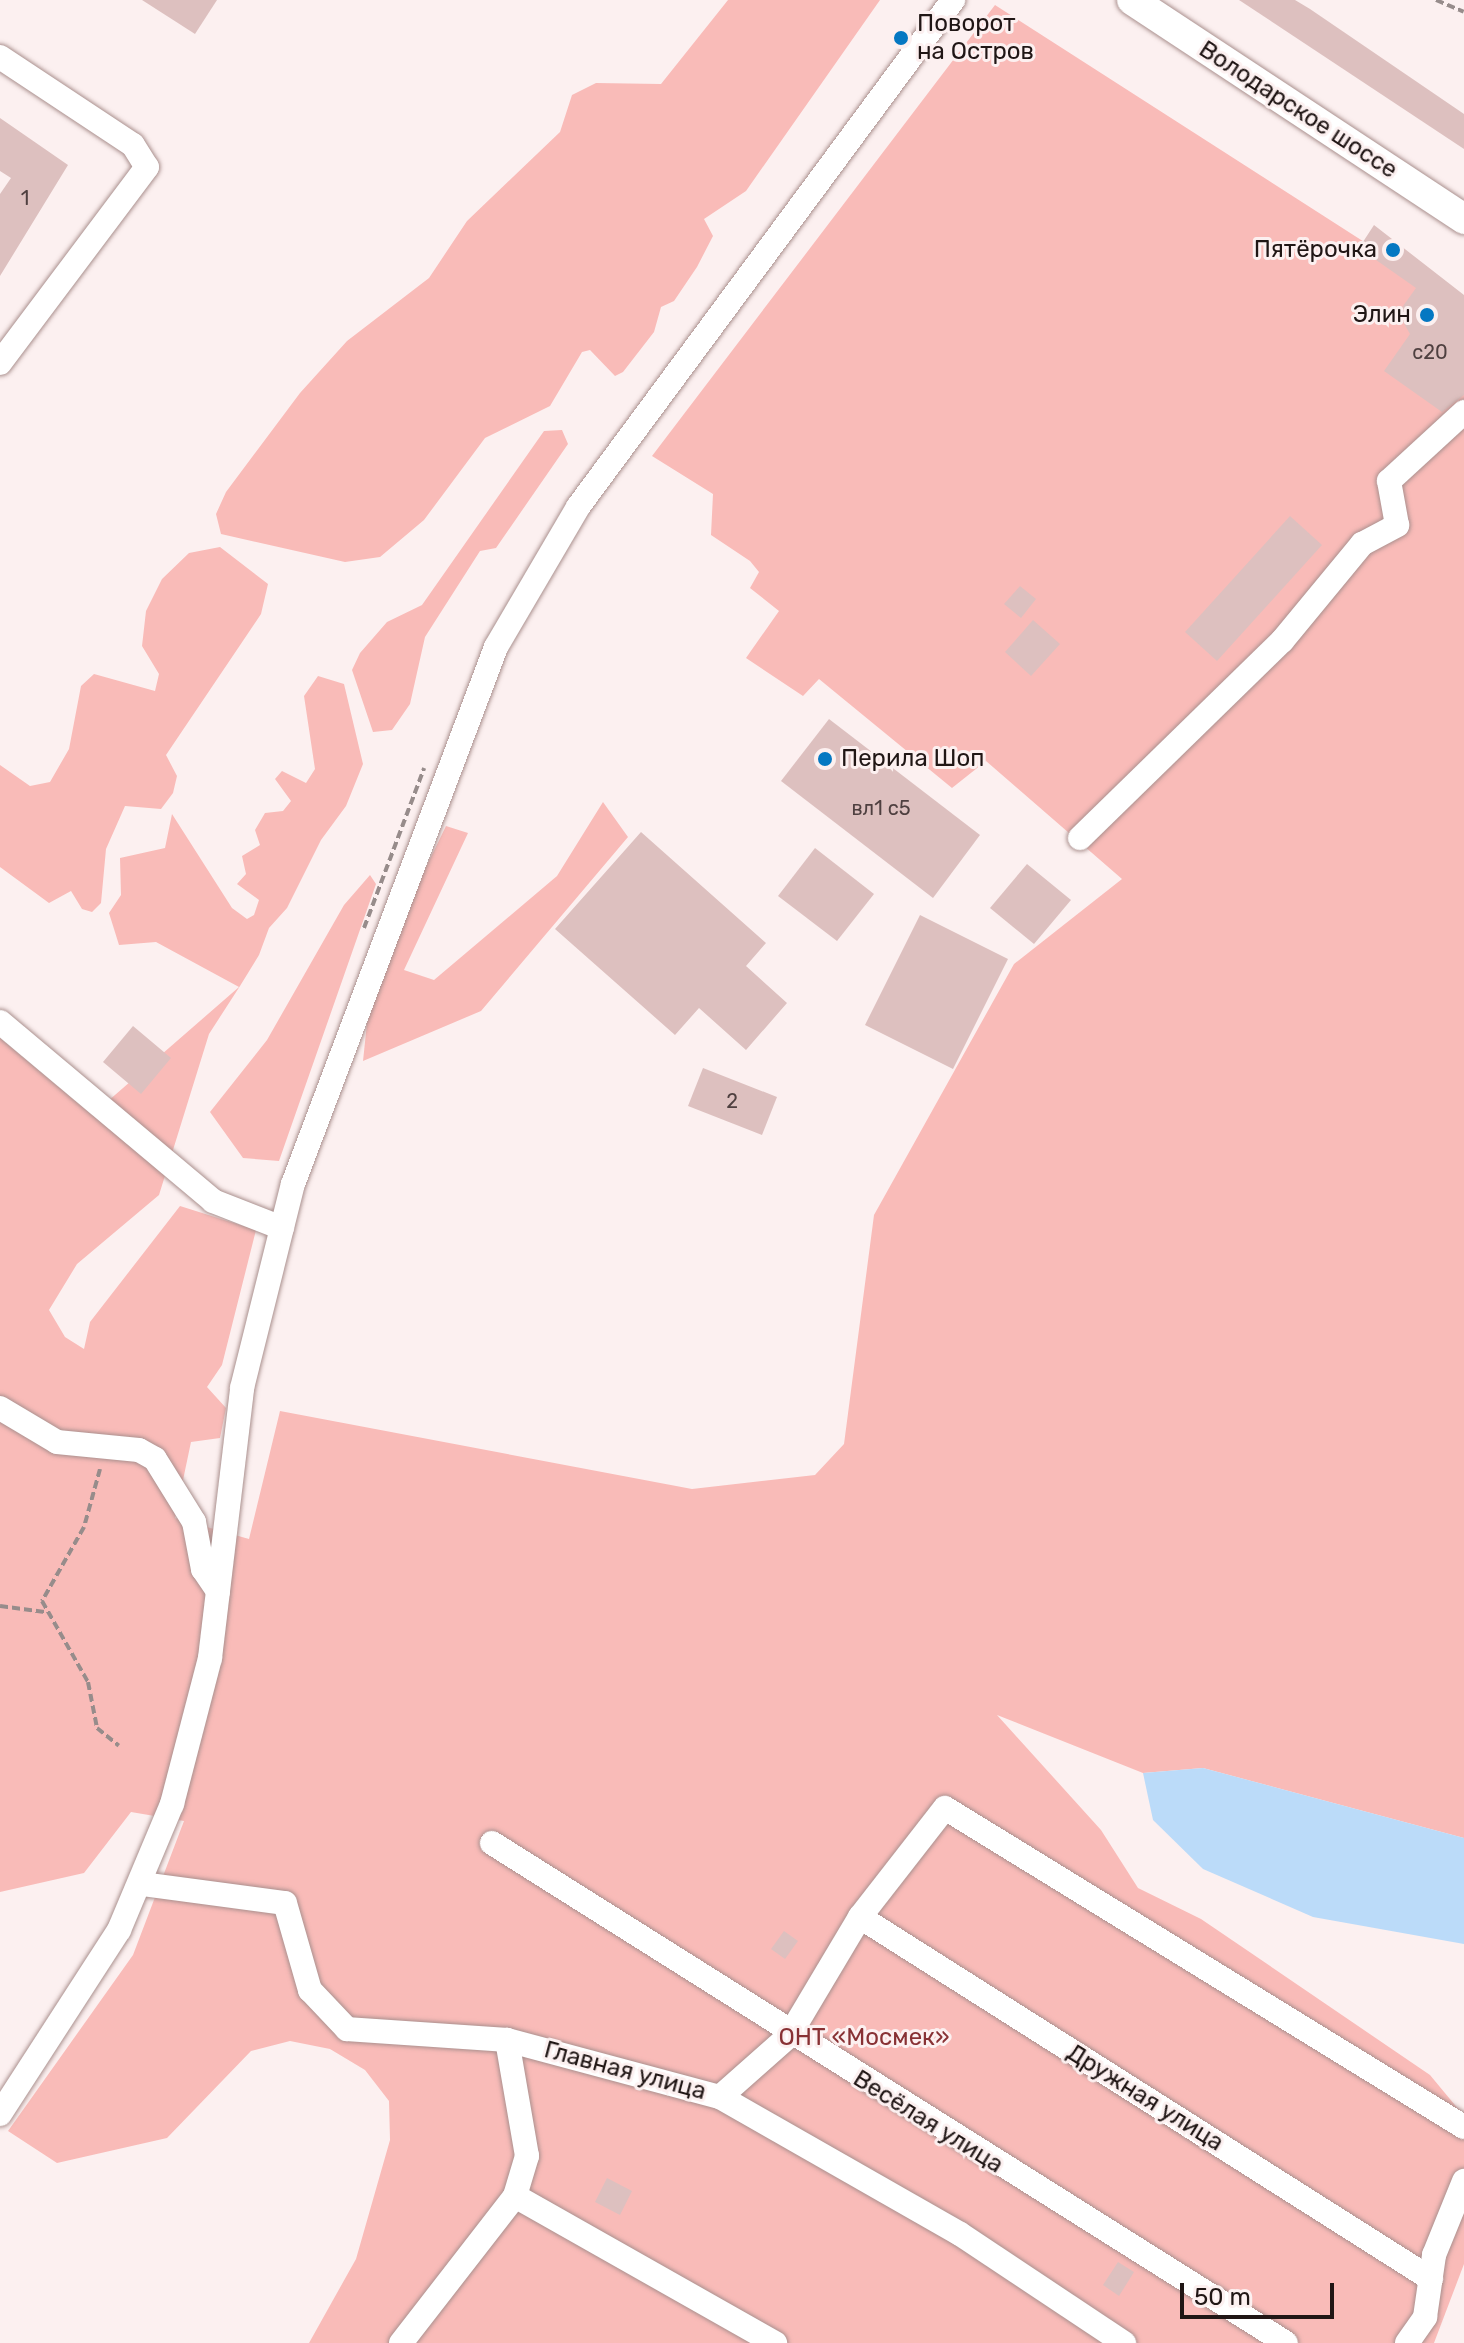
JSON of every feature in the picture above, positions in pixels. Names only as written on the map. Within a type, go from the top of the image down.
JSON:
[{"type":"main road","name":"Володарское шоссе","points":[[1132,0],[1464,219]]},
{"type":"street","points":[[0,2114],[86,1989],[142,1884],[196,1726],[218,1591],[242,1388],[282,1228],[496,647],[578,507],[953,0]]},
{"type":"street","points":[[0,57],[133,145],[147,167],[0,363]]},
{"type":"street","points":[[1080,838],[1282,641],[1362,544],[1397,525],[1389,481],[1464,412]]},
{"type":"street","points":[[0,1022],[213,1201],[282,1228]]},
{"type":"street","points":[[0,1408],[57,1442],[103,1447],[155,1459],[194,1522],[203,1569],[218,1591]]},
{"type":"street","points":[[720,2097],[789,2036],[860,1917],[945,1808],[1464,2127]]},
{"type":"street","name":"Весёлая улица","points":[[492,1843],[789,2036],[1286,2343]]},
{"type":"street","name":"Главная улица","points":[[142,1884],[285,1903],[310,1990],[347,2029],[507,2040],[720,2097],[960,2234],[1124,2343]]},
{"type":"street","name":"Дружная улица","points":[[860,1917],[1431,2279]]},
{"type":"street","points":[[401,2343],[515,2196],[527,2156],[507,2040]]},
{"type":"street","points":[[1407,2343],[1425,2317],[1431,2279],[1464,2181]]},
{"type":"street","points":[[515,2196],[775,2343]]},
{"type":"path","points":[[1436,0],[1464,12]]},
{"type":"path","points":[[361,936],[427,763]]},
{"type":"path","points":[[103,1447],[97,1495],[42,1601],[88,1682],[97,1728],[119,1746]]},
{"type":"path","points":[[0,1606],[46,1612]]},
{"type":"green space","points":[[728,0],[880,0],[746,191],[704,219],[713,236],[697,267],[674,301],[661,307],[654,332],[623,372],[615,376],[590,350],[582,352],[550,406],[485,438],[424,520],[380,557],[345,562],[221,534],[216,514],[226,492],[300,393],[347,341],[429,278],[467,221],[560,132],[572,95],[596,83],[661,84]]},
{"type":"green space","name":"ОНТ «Мосмек»","points":[[995,5],[1464,306],[1464,1838],[1203,1768],[1143,1773],[997,1715],[1101,1830],[1138,1888],[1201,1919],[1430,2075],[1464,2116],[1464,2264],[1434,2343],[309,2343],[356,2259],[390,2140],[389,2101],[365,2070],[330,2049],[290,2041],[251,2051],[167,2138],[57,2163],[8,2131],[133,1955],[184,1821],[131,1812],[84,1873],[0,1892],[0,1038],[92,1115],[239,987],[156,942],[119,945],[109,913],[121,895],[120,858],[165,848],[172,814],[232,908],[247,919],[254,915],[259,900],[237,884],[246,874],[242,856],[260,845],[255,830],[265,813],[283,811],[291,801],[275,779],[282,771],[306,783],[315,769],[304,696],[318,676],[344,684],[363,764],[346,806],[321,840],[287,908],[269,928],[259,955],[240,986],[209,1034],[159,1195],[77,1264],[49,1310],[65,1337],[84,1349],[90,1322],[180,1206],[256,1230],[222,1365],[207,1387],[226,1408],[220,1438],[191,1442],[175,1518],[249,1539],[280,1411],[692,1489],[815,1475],[844,1444],[874,1215],[1014,964],[1122,879],[986,761],[952,788],[819,679],[803,696],[746,658],[779,611],[750,588],[759,572],[750,561],[711,535],[713,494],[652,456]]},
{"type":"green space","points":[[562,430],[568,444],[496,548],[480,551],[425,637],[410,704],[392,730],[373,732],[352,670],[360,653],[387,622],[422,605],[544,431]]},
{"type":"green space","points":[[220,547],[268,584],[261,614],[166,755],[177,776],[173,793],[161,809],[125,806],[106,849],[101,903],[92,912],[82,909],[71,891],[49,903],[0,867],[0,765],[30,786],[50,782],[69,749],[81,686],[94,674],[155,691],[159,674],[142,646],[146,611],[162,579],[189,553]]},
{"type":"green space","points":[[603,802],[628,837],[481,1011],[363,1061],[367,1023],[405,910],[446,826],[468,833],[404,970],[434,980],[557,876]]},
{"type":"green space","points":[[370,875],[376,884],[279,1161],[243,1158],[210,1112],[267,1040],[344,905]]},
{"type":"water","points":[[1203,1768],[1464,1838],[1464,1944],[1313,1917],[1203,1869],[1153,1820],[1143,1773]]},
{"type":"building","points":[[142,0],[217,0],[195,34]]},
{"type":"building","points":[[1239,0],[1295,0],[1310,9],[1464,114],[1464,149]]},
{"type":"building","points":[[0,118],[68,165],[0,276],[0,194],[11,178],[0,171]]},
{"type":"building","points":[[1374,225],[1464,295],[1464,395],[1442,412],[1384,371],[1410,334],[1398,313],[1416,288],[1359,248]]},
{"type":"building","points":[[1290,516],[1322,545],[1217,661],[1185,632]]},
{"type":"building","points":[[1020,586],[1036,599],[1021,618],[1004,604]]},
{"type":"building","points":[[1033,620],[1060,644],[1031,676],[1005,652]]},
{"type":"building","points":[[829,719],[980,835],[933,898],[781,781]]},
{"type":"building","points":[[641,832],[766,943],[746,966],[787,1003],[746,1050],[699,1008],[675,1035],[555,929]]},
{"type":"building","points":[[815,848],[874,894],[837,941],[778,896]]},
{"type":"building","points":[[1027,864],[1071,900],[1034,944],[990,908]]},
{"type":"building","points":[[920,915],[1008,959],[953,1069],[865,1025]]},
{"type":"building","points":[[133,1026],[171,1058],[141,1094],[103,1062]]},
{"type":"building","points":[[703,1068],[777,1097],[762,1135],[688,1106]]},
{"type":"building","points":[[784,1931],[798,1941],[785,1959],[771,1949]]},
{"type":"building","points":[[607,2178],[632,2191],[620,2215],[595,2202]]},
{"type":"building","points":[[1118,2262],[1134,2272],[1119,2296],[1103,2285]]},
{"type":"place","name":"Поворот на Остров","points":[[901,38]]},
{"type":"place","name":"Пятёрочка","points":[[1393,250]]},
{"type":"place","name":"Элин","points":[[1427,315]]},
{"type":"place","name":"Перила Шоп","points":[[825,759]]}]
